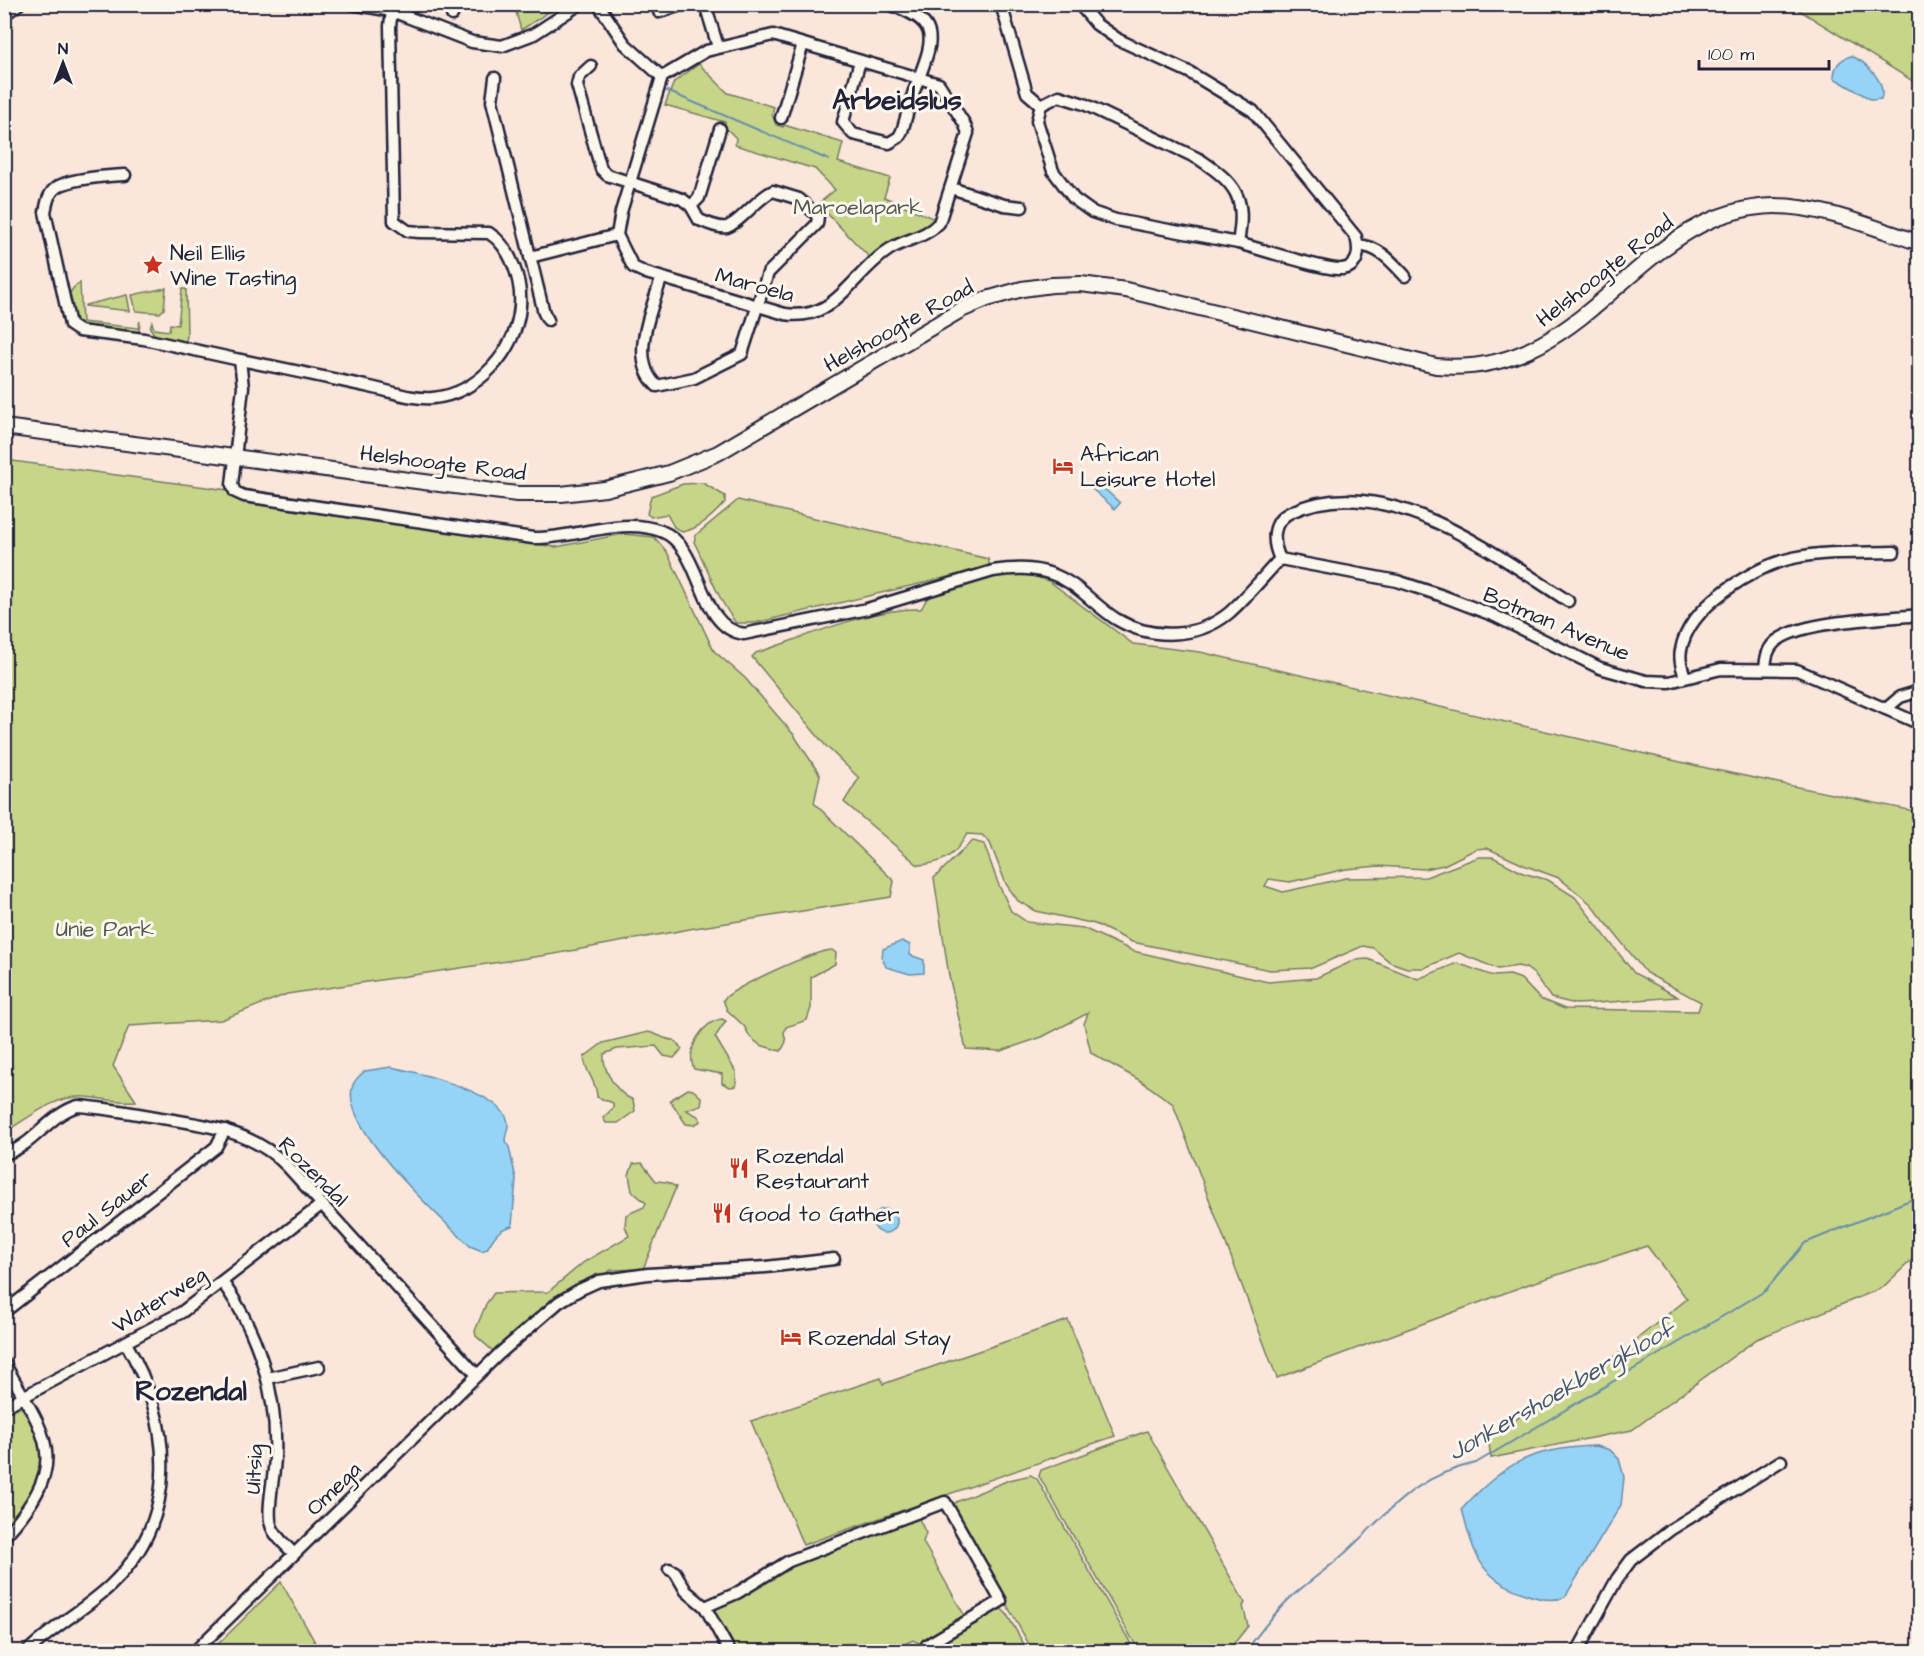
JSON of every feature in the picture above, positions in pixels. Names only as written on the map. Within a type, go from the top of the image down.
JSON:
[{"type":"main road","name":"Helshoogte Road","points":[[4,427],[517,494],[583,492],[669,473],[718,453],[961,310],[1022,289],[1081,284],[1126,290],[1436,366],[1463,367],[1505,361],[1538,348],[1567,328],[1678,238],[1712,219],[1735,211],[1775,206],[1814,210],[1920,243]]},
{"type":"street","points":[[4,15],[19,4]]},
{"type":"street","points":[[352,4],[392,11],[472,42],[502,46],[534,34],[580,4]]},
{"type":"street","points":[[530,256],[617,235],[662,77],[625,44],[598,4]]},
{"type":"street","points":[[659,12],[684,4]]},
{"type":"street","points":[[705,4],[718,47]]},
{"type":"street","points":[[860,61],[843,122],[853,134],[889,143],[899,137],[929,51],[928,29],[917,15],[888,4]]},
{"type":"street","points":[[1001,4],[1027,93],[1041,105]]},
{"type":"street","points":[[1041,105],[1037,122],[1053,171],[1074,199],[1092,212],[1116,219],[1238,243],[1334,270],[1351,266],[1357,260],[1356,237],[1253,111],[1189,72],[1119,39],[1096,24],[1079,4]]},
{"type":"street","points":[[125,175],[95,178],[58,186],[48,197],[45,212],[70,325],[79,331],[144,339],[431,399],[468,387],[495,366],[508,349],[520,307],[520,286],[515,267],[495,237],[489,233],[408,231],[394,221],[390,32],[392,11]]},
{"type":"street","name":"Maroela","points":[[617,235],[633,267],[662,279],[757,306],[802,316],[820,310],[836,299],[891,249],[931,232],[939,224],[968,133],[939,84],[773,35],[718,47],[690,58],[662,77]]},
{"type":"street","points":[[782,118],[803,44]]},
{"type":"street","points":[[591,66],[579,77],[577,85],[597,163],[607,175],[682,199],[691,206],[699,220],[719,227],[728,227],[763,195],[773,191],[799,199],[818,216],[817,224],[768,273],[742,354],[694,378],[657,386],[652,381],[642,350],[662,279]]},
{"type":"street","points":[[495,78],[492,101],[544,313],[548,321]]},
{"type":"street","points":[[1041,105],[1059,96],[1069,98],[1199,159],[1217,171],[1239,199],[1242,207],[1238,243]]},
{"type":"street","points":[[691,206],[699,198],[720,129]]},
{"type":"street","points":[[951,188],[1004,205],[1022,207]]},
{"type":"street","points":[[1358,245],[1373,247],[1384,254],[1404,276]]},
{"type":"street","points":[[240,360],[243,387],[232,485],[235,492],[244,496],[533,538],[561,537],[625,526],[661,531],[681,546],[718,621],[733,632],[744,634],[867,609],[993,571],[1012,568],[1032,569],[1053,575],[1078,588],[1117,620],[1134,627],[1155,633],[1190,633],[1229,613],[1280,559],[1274,539],[1275,529],[1285,515],[1305,507],[1338,501],[1371,502],[1422,517],[1455,531],[1568,601]]},
{"type":"street","points":[[1685,677],[1680,660],[1685,638],[1712,603],[1749,575],[1794,558],[1894,552]]},
{"type":"street","name":"Botman Avenue","points":[[1280,559],[1396,581],[1440,595],[1495,616],[1600,668],[1658,682],[1721,669],[1765,668],[1808,673],[1920,724]]},
{"type":"street","points":[[1765,668],[1768,649],[1775,641],[1800,629],[1920,615]]},
{"type":"street","points":[[1886,709],[1900,697],[1920,691]]},
{"type":"street","name":"Rozendal","points":[[4,1154],[18,1148],[65,1111],[78,1106],[225,1130],[254,1141],[278,1156],[477,1375]]},
{"type":"street","name":"Paul Sauer","points":[[4,1312],[216,1147],[225,1130]]},
{"type":"street","name":"Waterweg","points":[[4,1407],[182,1312],[223,1283],[321,1205]]},
{"type":"street","name":"Omega","points":[[194,1652],[477,1375],[559,1302],[599,1281],[648,1274],[766,1267],[834,1259]]},
{"type":"street","name":"Uitsig","points":[[223,1283],[240,1306],[267,1378],[276,1450],[270,1519],[276,1535],[294,1554]]},
{"type":"street","points":[[27,1652],[123,1573],[142,1546],[153,1518],[161,1480],[160,1431],[145,1376],[126,1343]]},
{"type":"street","points":[[4,1362],[24,1396],[46,1442],[48,1462],[41,1485],[4,1537]]},
{"type":"street","points":[[267,1378],[320,1368]]},
{"type":"street","points":[[1577,1652],[1617,1579],[1631,1560],[1670,1530],[1781,1461]]},
{"type":"street","points":[[705,1607],[737,1593],[797,1557],[945,1502],[1001,1600],[927,1645],[923,1652]]},
{"type":"street","points":[[669,1569],[675,1572],[686,1591],[705,1607],[730,1652]]},
{"type":"green space","points":[[557,4],[558,6],[521,30],[514,5]]},
{"type":"green space","points":[[1791,5],[1919,5],[1919,85]]},
{"type":"green space","name":"Maroelapark","points":[[699,64],[728,93],[774,107],[772,114],[776,125],[783,127],[784,125],[843,143],[838,162],[890,178],[884,197],[935,219],[932,224],[925,229],[893,240],[870,258],[818,204],[835,190],[815,169],[735,145],[736,138],[725,127],[725,122],[665,105],[674,82]]},
{"type":"green space","points":[[80,283],[82,322],[138,328],[140,321],[139,331],[135,333],[81,328],[72,322],[69,295]]},
{"type":"green space","points":[[166,288],[164,309],[160,313],[136,311],[132,295]]},
{"type":"green space","points":[[182,289],[186,289],[187,337],[184,344],[156,337],[150,328],[152,322],[154,329],[169,331],[170,324],[178,325]]},
{"type":"green space","points":[[127,295],[130,311],[85,306],[85,305]]},
{"type":"green space","name":"Unie Park","points":[[5,460],[228,490],[239,501],[251,504],[556,547],[623,534],[654,537],[667,552],[714,651],[745,678],[794,735],[820,775],[814,803],[894,881],[891,897],[695,928],[554,954],[287,994],[221,1020],[129,1026],[113,1066],[136,1101],[85,1097],[64,1099],[43,1108],[5,1132],[4,798],[14,779],[4,773]]},
{"type":"green space","points":[[703,483],[725,496],[725,502],[701,525],[682,532],[674,527],[667,514],[651,517],[647,514],[651,496],[683,484]]},
{"type":"green space","points":[[738,500],[988,559],[990,567],[755,623],[736,623],[718,594],[694,542],[696,535]]},
{"type":"green space","points":[[1020,572],[1049,581],[1133,644],[1200,652],[1711,769],[1919,812],[1919,1253],[1882,1288],[1757,1339],[1632,1430],[1491,1458],[1488,1437],[1617,1355],[1687,1299],[1647,1246],[1529,1284],[1277,1378],[1173,1104],[1141,1081],[1091,1053],[1084,1024],[1088,1013],[1042,1037],[1001,1051],[966,1049],[949,976],[934,878],[968,845],[973,841],[984,844],[1011,911],[1027,922],[1083,928],[1133,951],[1268,982],[1316,978],[1355,960],[1368,959],[1418,979],[1457,963],[1493,976],[1510,975],[1521,979],[1540,999],[1565,1009],[1698,1011],[1701,1002],[1646,973],[1591,904],[1559,878],[1487,848],[1476,849],[1444,865],[1424,869],[1379,866],[1346,869],[1290,882],[1269,879],[1265,886],[1283,892],[1346,878],[1426,877],[1479,857],[1493,857],[1523,873],[1548,880],[1575,897],[1634,973],[1678,997],[1576,1004],[1551,998],[1534,974],[1526,968],[1518,966],[1498,969],[1459,953],[1424,968],[1407,968],[1390,962],[1373,948],[1363,946],[1312,968],[1270,970],[1132,942],[1095,924],[1036,911],[1018,901],[1006,884],[990,843],[982,835],[967,834],[958,848],[941,861],[918,865],[844,802],[859,778],[825,745],[752,657],[756,653],[860,618],[921,609],[929,595],[982,579]]},
{"type":"green space","points":[[832,950],[836,953],[835,964],[811,977],[811,1008],[807,1020],[786,1027],[784,1033],[786,1042],[781,1051],[760,1045],[727,1010],[723,1000],[742,987],[808,956]]},
{"type":"green space","points":[[722,1019],[726,1021],[715,1037],[736,1072],[736,1086],[730,1087],[722,1083],[722,1074],[694,1069],[692,1061],[694,1045],[702,1030]]},
{"type":"green space","points":[[648,1032],[674,1040],[682,1049],[674,1058],[664,1056],[656,1046],[617,1049],[604,1054],[608,1074],[622,1093],[633,1100],[635,1111],[618,1123],[606,1123],[603,1118],[613,1108],[613,1103],[597,1097],[584,1057],[603,1043]]},
{"type":"green space","points":[[688,1089],[693,1090],[702,1098],[701,1105],[686,1110],[698,1116],[701,1121],[694,1125],[686,1124],[670,1100]]},
{"type":"green space","points":[[642,1163],[656,1181],[667,1182],[676,1187],[643,1269],[611,1270],[493,1351],[476,1336],[475,1331],[486,1304],[494,1293],[548,1292],[584,1262],[629,1236],[625,1226],[626,1215],[644,1207],[646,1203],[632,1191],[629,1175],[633,1164]]},
{"type":"green space","points":[[1068,1320],[1115,1436],[803,1545],[751,1421],[881,1378],[883,1384]]},
{"type":"green space","points":[[12,1408],[23,1408],[34,1424],[40,1439],[41,1455],[34,1485],[26,1500],[5,1527],[5,1412]]},
{"type":"green space","points":[[1147,1431],[1245,1603],[1243,1606],[1248,1626],[1228,1651],[1139,1651],[1039,1476],[1041,1470]]},
{"type":"green space","points":[[1031,1475],[1037,1479],[1135,1651],[1033,1651],[952,1509],[956,1502],[1009,1480]]},
{"type":"green space","points":[[917,1515],[926,1533],[923,1542],[967,1620],[923,1645],[913,1640],[890,1651],[734,1652],[712,1609],[796,1559]]},
{"type":"green space","points":[[281,1582],[320,1651],[211,1651]]},
{"type":"green space","points":[[1000,1608],[1006,1613],[1028,1651],[930,1652],[929,1649]]},
{"type":"water","points":[[1851,56],[1874,73],[1881,86],[1881,99],[1872,100],[1834,78],[1838,64]]},
{"type":"water","points":[[1098,483],[1120,503],[1115,509],[1092,489]]},
{"type":"water","points":[[902,941],[910,945],[910,955],[924,960],[924,973],[910,974],[886,967],[882,958],[883,949]]},
{"type":"water","points":[[391,1067],[438,1079],[476,1093],[492,1102],[503,1112],[508,1123],[505,1141],[509,1147],[516,1179],[512,1226],[500,1231],[487,1249],[482,1251],[470,1246],[438,1216],[395,1171],[361,1124],[352,1103],[354,1083],[365,1071]]},
{"type":"water","points":[[885,1209],[890,1210],[896,1216],[896,1226],[890,1232],[885,1233],[880,1232],[874,1226],[873,1221],[874,1216],[880,1210]]},
{"type":"water","points":[[1596,1446],[1610,1450],[1619,1459],[1624,1477],[1621,1505],[1565,1597],[1547,1599],[1536,1597],[1515,1590],[1496,1579],[1479,1560],[1462,1509],[1492,1480],[1521,1461],[1554,1450]]},
{"type":"waterway","points":[[539,4],[545,14]]},
{"type":"waterway","points":[[667,91],[829,160]]},
{"type":"waterway","name":"Jonkershoekbergkloof","points":[[1245,1652],[1286,1602],[1339,1559],[1390,1509],[1419,1486],[1454,1469],[1476,1463],[1765,1291],[1805,1243],[1920,1196]]},
{"type":"place","name":"Neil Ellis Wine Tasting","points":[[153,265]]},
{"type":"place","name":"African Leisure Hotel","points":[[1063,466]]},
{"type":"place","name":"Rozendal Restaurant","points":[[739,1168]]},
{"type":"place","name":"Good to Gather","points":[[722,1213]]},
{"type":"place","name":"Rozendal Stay","points":[[791,1337]]},
{"type":"district","name":"Arbeidslus","points":[[897,99]]},
{"type":"district","name":"Rozendal","points":[[191,1390]]}]
